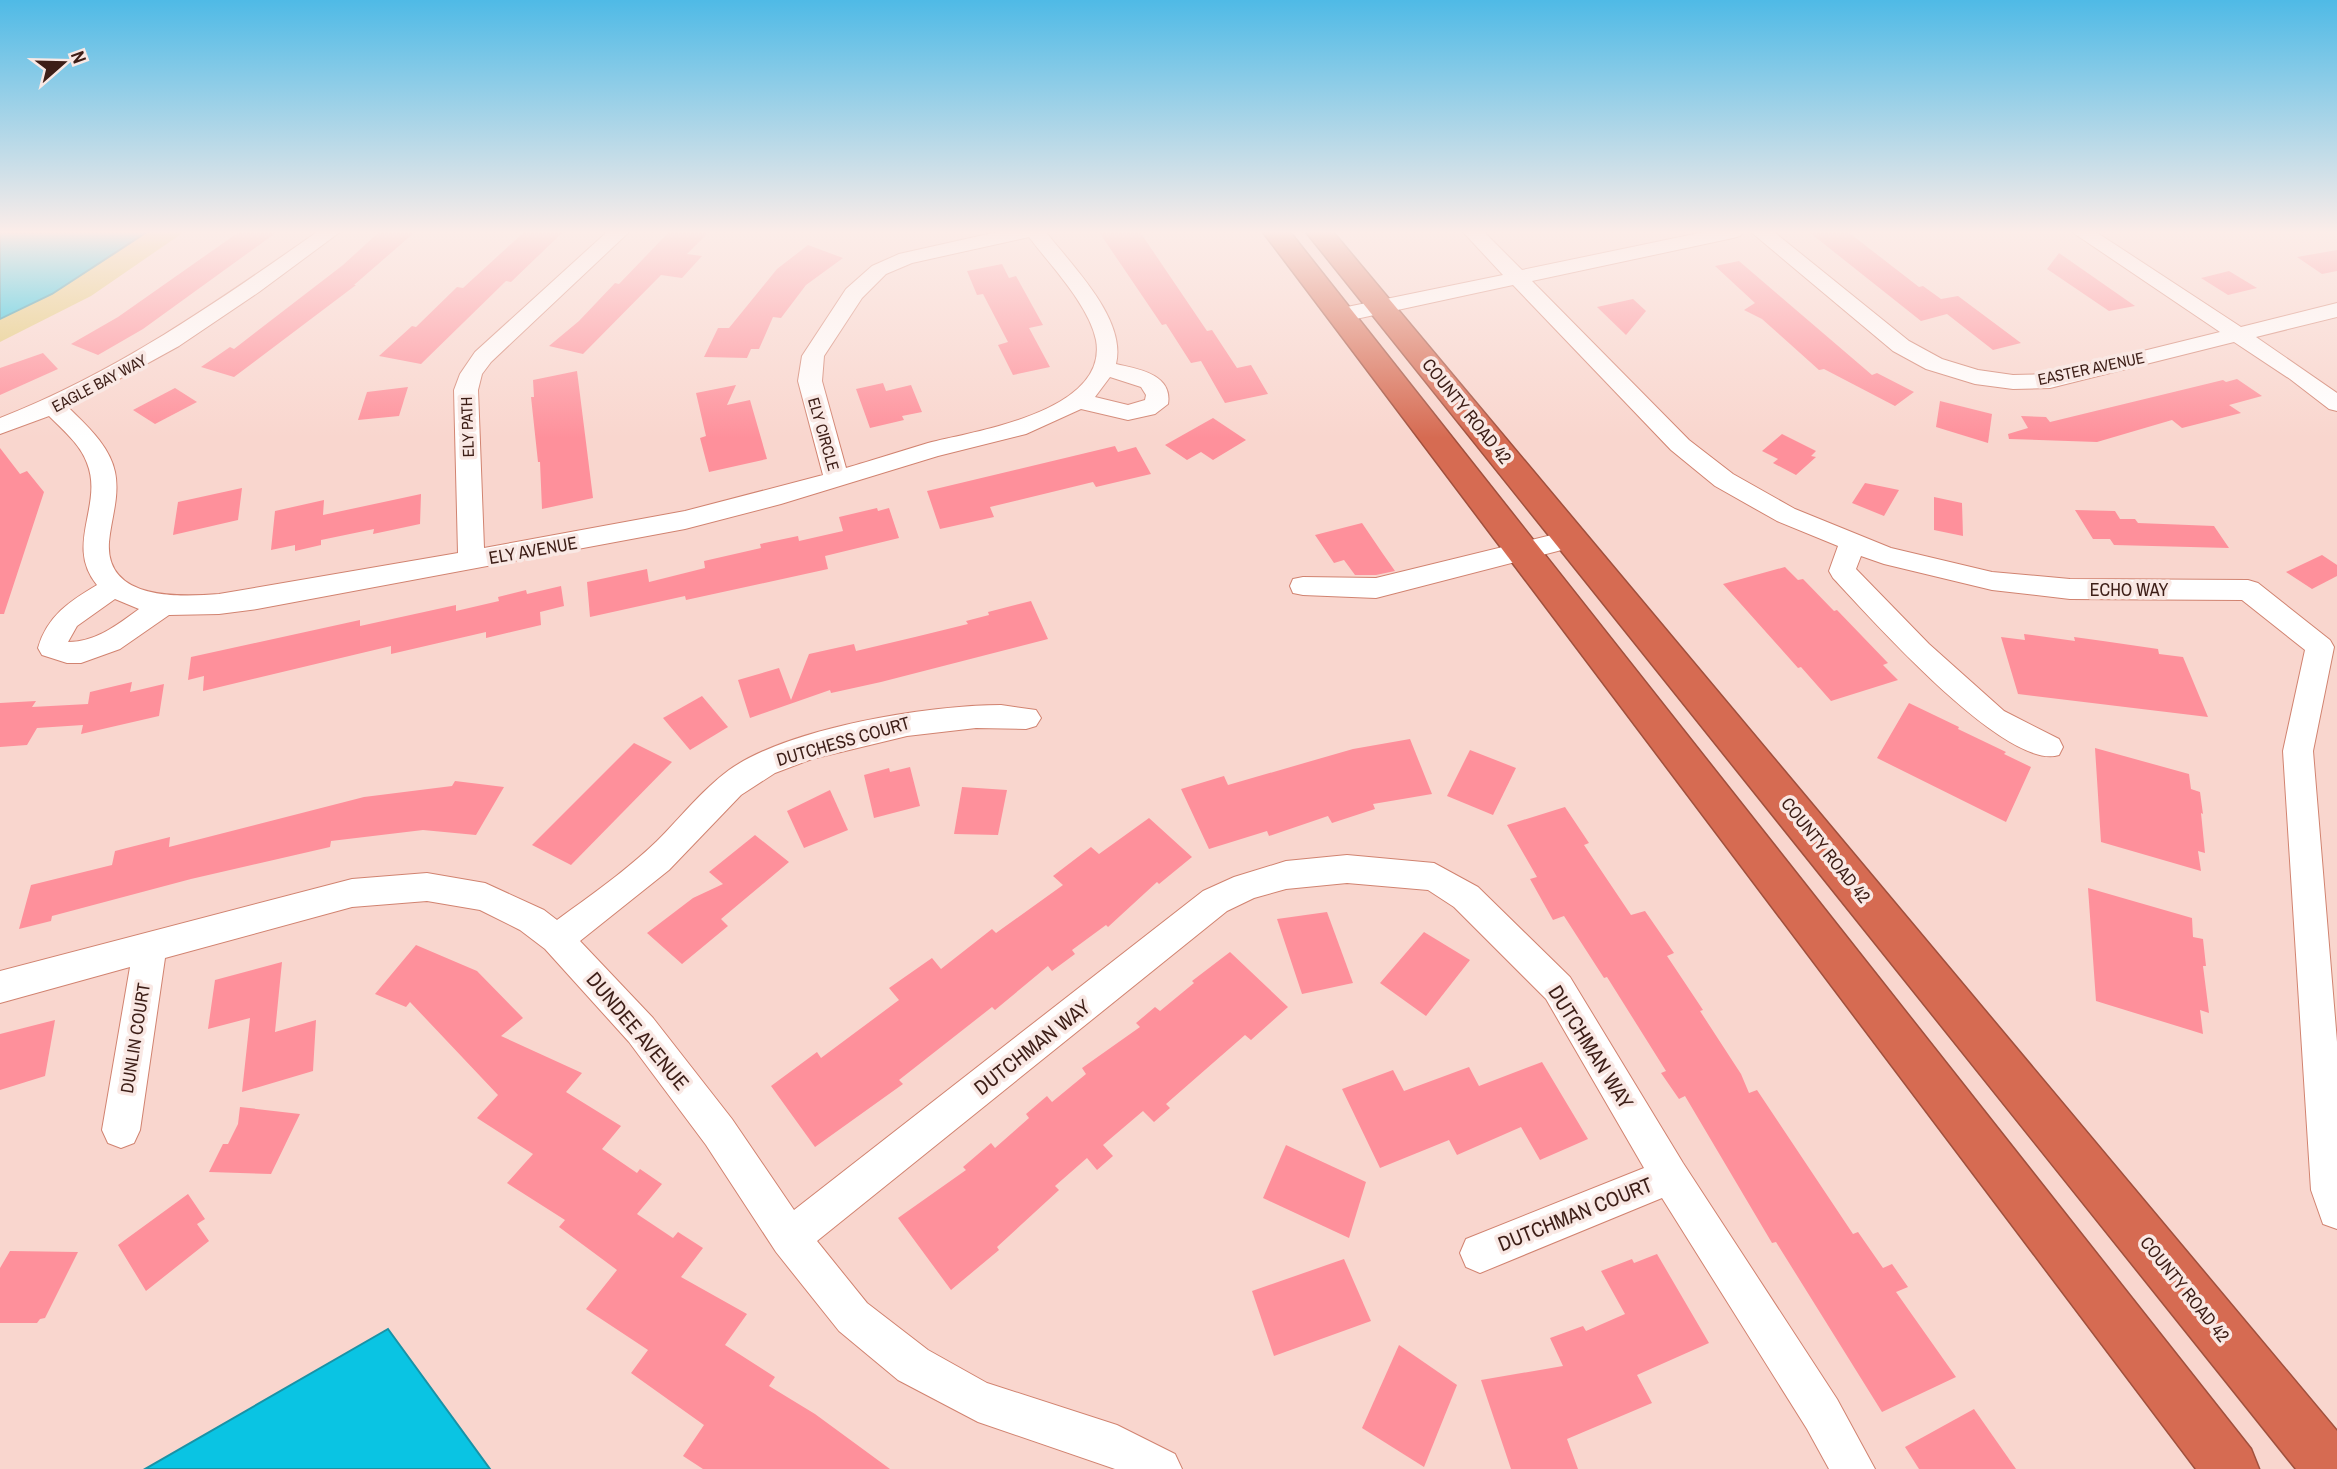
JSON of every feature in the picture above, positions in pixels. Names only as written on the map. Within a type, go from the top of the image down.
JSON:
[{"type":"highway","points":[[1331,301],[2231,1469]]},
{"type":"highway","name":"COUNTY ROAD 42","points":[[1376,301],[2332,1469]]},
{"type":"street","name":"EAGLE BAY WAY","points":[[0,427],[54,407],[144,360],[237,301]]},
{"type":"street","name":"ELY PATH","points":[[471,561],[466,390],[471,374],[491,349],[544,301]]},
{"type":"street","name":"ELY CIRCLE","points":[[837,478],[810,381],[813,356],[850,301]]},
{"type":"street","points":[[1079,400],[1133,414],[1156,404],[1159,397],[1157,388],[1148,381],[1105,357],[1106,338],[1085,301]]},
{"type":"street","points":[[1342,315],[1411,301]]},
{"type":"street","name":"ECHO WAY","points":[[1539,301],[1680,445],[1724,480],[1786,515],[1884,555],[1992,581],[2070,589],[2248,590],[2320,647],[2298,751],[2330,1190],[2337,1210]]},
{"type":"street","name":"EASTER AVENUE","points":[[1845,301],[1900,346],[1934,364],[1975,377],[2013,382],[2050,381],[2337,310]]},
{"type":"street","points":[[2187,301],[2298,374],[2337,404]]},
{"type":"street","name":"ELY AVENUE","points":[[114,587],[135,600],[162,606],[201,605],[259,598],[385,573],[471,561],[686,520],[938,448],[1023,427],[1053,415],[1079,400],[1105,357]]},
{"type":"street","points":[[54,407],[87,445],[103,471],[104,495],[94,540],[97,566],[114,587],[68,617],[54,634],[52,648],[64,653],[85,652],[97,648],[109,643],[162,606]]},
{"type":"street","points":[[1303,586],[1376,588],[1572,539]]},
{"type":"street","points":[[1852,542],[1842,571],[1880,611],[1919,651],[1994,719],[2048,747]]},
{"type":"street","name":"DUTCHESS COURT","points":[[557,939],[660,858],[717,796],[771,761],[804,749],[926,719],[970,715],[1026,718]]},
{"type":"street","name":"DUTCHMAN WAY","points":[[790,1238],[1215,901],[1246,887],[1286,875],[1347,869],[1434,877],[1466,897],[1558,988],[1670,1176],[1822,1414],[1853,1469]]},
{"type":"street","name":"DUNDEE AVENUE","points":[[0,987],[352,892],[426,887],[485,897],[533,920],[557,939],[641,1030],[719,1132],[790,1238],[853,1317],[913,1365],[978,1401],[1117,1447],[1160,1469]]},
{"type":"street","name":"DUNLIN COURT","points":[[121,1130],[150,946]]},
{"type":"street","name":"DUTCHMAN COURT","points":[[1480,1253],[1670,1176]]},
{"type":"shaded area","points":[[0,301],[82,301],[0,342]]},
{"type":"water","points":[[0,301],[38,301],[0,319]]},
{"type":"water","points":[[388,1329],[490,1469],[145,1469]]},
{"type":"building","points":[[141,301],[182,301],[143,329],[98,355],[71,344]]},
{"type":"building","points":[[297,301],[335,301],[234,377],[201,367],[230,347],[234,349]]},
{"type":"building","points":[[443,301],[486,301],[421,364],[379,356],[412,326],[416,327]]},
{"type":"building","points":[[598,301],[636,301],[583,354],[549,346]]},
{"type":"building","points":[[751,301],[794,301],[781,318],[773,317],[759,349],[751,349],[747,358],[704,357],[718,328],[729,328]]},
{"type":"building","points":[[986,301],[1030,301],[1043,325],[1029,328],[1050,367],[1013,375],[998,345],[1008,342]]},
{"type":"building","points":[[1145,301],[1186,301],[1207,331],[1212,330],[1237,368],[1251,365],[1268,394],[1225,403],[1201,361],[1191,363],[1166,324],[1162,325]]},
{"type":"building","points":[[1635,301],[1646,311],[1626,335],[1597,307]]},
{"type":"building","points":[[1752,301],[1785,301],[1872,375],[1877,373],[1914,392],[1895,406],[1824,369],[1819,370],[1762,319],[1744,310],[1755,303]]},
{"type":"building","points":[[1895,301],[1964,301],[2021,343],[1993,350],[1947,314],[1921,321]]},
{"type":"building","points":[[2094,301],[2127,301],[2135,306],[2109,311]]},
{"type":"building","points":[[43,353],[58,369],[0,395],[0,368]]},
{"type":"building","points":[[577,371],[593,498],[542,509],[540,462],[531,397],[534,397],[533,380]]},
{"type":"building","points":[[2237,379],[2262,396],[2229,405],[2241,413],[2182,428],[2172,420],[2097,442],[2009,439],[2008,434],[2028,428],[2021,416],[2046,417],[2050,422],[2223,380],[2226,382]]},
{"type":"building","points":[[883,383],[886,391],[911,385],[922,412],[902,416],[904,420],[870,428],[856,389]]},
{"type":"building","points":[[736,385],[727,405],[750,400],[767,459],[709,472],[700,438],[706,436],[696,393]]},
{"type":"building","points":[[408,387],[399,416],[358,420],[367,392]]},
{"type":"building","points":[[175,388],[197,402],[155,424],[133,410]]},
{"type":"building","points":[[1940,401],[1992,414],[1988,443],[1936,427]]},
{"type":"building","points":[[1213,418],[1246,440],[1213,460],[1201,452],[1187,460],[1165,445]]},
{"type":"building","points":[[1782,434],[1816,451],[1811,456],[1816,457],[1796,475],[1773,463],[1778,459],[1762,451]]},
{"type":"building","points":[[1115,446],[1118,452],[1136,447],[1151,474],[1096,487],[1093,482],[990,507],[994,517],[940,529],[927,491]]},
{"type":"building","points":[[0,448],[20,474],[27,471],[44,492],[4,614],[0,614]]},
{"type":"building","points":[[1865,483],[1899,490],[1884,516],[1852,503]]},
{"type":"building","points":[[242,488],[238,520],[173,535],[178,502]]},
{"type":"building","points":[[421,494],[420,524],[373,534],[374,529],[321,540],[321,545],[295,551],[295,545],[271,550],[275,511],[324,500],[323,515]]},
{"type":"building","points":[[1934,497],[1962,503],[1963,536],[1934,530]]},
{"type":"building","points":[[877,508],[878,511],[889,508],[899,538],[825,556],[828,569],[686,600],[685,596],[590,617],[587,582],[647,569],[649,582],[705,568],[704,561],[761,548],[760,544],[798,536],[799,541],[843,531],[839,517]]},
{"type":"building","points":[[2075,510],[2115,511],[2120,519],[2135,519],[2138,523],[2214,526],[2229,548],[2114,545],[2110,539],[2093,539]]},
{"type":"building","points":[[1362,523],[1395,571],[1355,575],[1344,560],[1334,563],[1315,535]]},
{"type":"building","points":[[2322,555],[2337,565],[2337,576],[2312,589],[2286,572]]},
{"type":"building","points":[[1785,567],[1798,580],[1803,579],[1834,611],[1837,610],[1888,663],[1883,665],[1898,680],[1831,701],[1723,584]]},
{"type":"building","points":[[561,586],[564,606],[540,612],[541,625],[486,638],[486,632],[391,654],[391,646],[203,691],[204,676],[188,680],[191,657],[360,620],[360,626],[456,605],[456,611],[499,601],[498,597],[526,590],[527,594]]},
{"type":"building","points":[[1031,601],[1048,639],[881,682],[831,693],[830,690],[750,718],[738,680],[779,668],[791,700],[809,654],[854,644],[856,651],[915,637],[968,624],[966,621],[989,615],[988,612]]},
{"type":"building","points":[[2024,634],[2075,641],[2074,637],[2103,641],[2158,649],[2159,654],[2183,657],[2208,717],[2018,694],[2001,637],[2025,640]]},
{"type":"building","points":[[132,682],[130,692],[164,684],[159,716],[81,734],[83,725],[37,728],[27,745],[0,747],[0,703],[36,701],[32,707],[88,704],[90,692]]},
{"type":"building","points":[[702,696],[728,727],[690,750],[663,718]]},
{"type":"building","points":[[1909,703],[2031,767],[2006,822],[1877,758]]},
{"type":"building","points":[[1410,739],[1432,794],[1373,804],[1375,809],[1332,823],[1328,816],[1269,836],[1267,831],[1209,849],[1181,789],[1224,776],[1228,785],[1353,749]]},
{"type":"building","points":[[634,743],[672,762],[571,865],[532,845]]},
{"type":"building","points":[[2095,748],[2189,774],[2191,789],[2200,792],[2203,814],[2201,813],[2205,853],[2198,851],[2201,871],[2101,842]]},
{"type":"building","points":[[1470,750],[1516,768],[1493,815],[1447,796]]},
{"type":"building","points":[[910,767],[920,806],[874,818],[864,775],[889,768],[890,772]]},
{"type":"building","points":[[455,781],[504,787],[476,835],[423,830],[331,841],[330,847],[191,879],[52,916],[51,921],[19,929],[31,885],[112,865],[115,851],[170,837],[169,847],[364,797],[452,786]]},
{"type":"building","points":[[962,787],[1007,790],[998,835],[954,834]]},
{"type":"building","points":[[830,790],[848,830],[804,848],[787,811]]},
{"type":"building","points":[[1565,807],[1589,843],[1584,845],[1631,915],[1645,911],[1674,953],[1667,956],[1703,1010],[1700,1011],[1741,1074],[1749,1093],[1757,1090],[1853,1234],[1858,1232],[1883,1268],[1892,1264],[1908,1287],[1896,1292],[1956,1377],[1882,1412],[1776,1242],[1772,1243],[1685,1096],[1679,1099],[1661,1073],[1666,1071],[1607,977],[1604,978],[1564,916],[1553,920],[1530,879],[1537,877],[1507,825]]},
{"type":"building","points":[[1149,818],[1192,857],[1159,884],[1157,882],[1108,927],[1106,925],[1072,950],[1075,954],[1052,971],[1048,966],[995,1010],[992,1007],[899,1080],[903,1084],[815,1147],[771,1086],[817,1052],[821,1058],[899,1000],[889,988],[932,958],[941,969],[992,929],[996,933],[1063,885],[1053,876],[1091,847],[1099,854]]},
{"type":"building","points":[[755,835],[789,862],[721,919],[728,926],[682,964],[647,933],[693,898],[723,884],[709,872]]},
{"type":"building","points":[[2088,888],[2192,918],[2193,937],[2203,939],[2206,966],[2203,966],[2209,1013],[2200,1010],[2203,1034],[2096,1001]]},
{"type":"building","points":[[1327,912],[1353,983],[1302,994],[1277,919]]},
{"type":"building","points":[[1424,932],[1470,960],[1426,1016],[1380,983]]},
{"type":"building","points":[[416,945],[477,971],[523,1018],[501,1036],[582,1073],[566,1092],[621,1126],[602,1149],[637,1173],[640,1169],[662,1184],[637,1214],[673,1238],[678,1232],[703,1248],[681,1277],[747,1314],[725,1345],[775,1377],[769,1386],[815,1414],[890,1469],[703,1469],[683,1456],[704,1425],[631,1373],[648,1350],[586,1309],[617,1270],[559,1227],[565,1220],[507,1183],[533,1154],[477,1118],[498,1095],[410,1002],[406,1007],[375,994]]},
{"type":"building","points":[[1230,952],[1288,1007],[1251,1040],[1245,1035],[1166,1104],[1170,1108],[1154,1122],[1143,1111],[1103,1145],[1113,1156],[1097,1170],[1087,1158],[1055,1186],[1059,1190],[997,1247],[999,1250],[951,1290],[898,1218],[966,1170],[963,1167],[991,1143],[995,1148],[1029,1118],[1026,1114],[1047,1096],[1052,1102],[1086,1074],[1082,1068],[1140,1027],[1136,1023],[1155,1007],[1160,1011],[1194,983],[1192,981]]},
{"type":"building","points":[[282,962],[275,1032],[316,1020],[313,1071],[242,1092],[250,1018],[208,1029],[215,980]]},
{"type":"building","points":[[55,1020],[45,1076],[0,1090],[0,1034]]},
{"type":"building","points":[[1542,1062],[1588,1139],[1540,1160],[1521,1127],[1457,1155],[1449,1140],[1380,1168],[1342,1089],[1393,1070],[1404,1091],[1469,1067],[1479,1086]]},
{"type":"building","points":[[240,1107],[300,1114],[271,1174],[209,1172],[223,1144],[228,1144],[238,1124]]},
{"type":"building","points":[[1286,1145],[1366,1182],[1349,1238],[1263,1198]]},
{"type":"building","points":[[188,1194],[205,1219],[197,1224],[209,1241],[146,1291],[118,1245]]},
{"type":"building","points":[[10,1251],[78,1252],[45,1318],[37,1323],[0,1323],[0,1268]]},
{"type":"building","points":[[1657,1254],[1709,1343],[1637,1375],[1652,1403],[1567,1439],[1578,1469],[1511,1469],[1481,1380],[1563,1366],[1550,1338],[1583,1326],[1586,1331],[1625,1314],[1601,1271],[1632,1259],[1634,1263]]},
{"type":"building","points":[[1344,1259],[1371,1321],[1274,1356],[1252,1291]]},
{"type":"building","points":[[1399,1345],[1457,1385],[1424,1467],[1362,1428]]},
{"type":"building","points":[[1974,1409],[2016,1469],[1919,1469],[1905,1447]]}]
